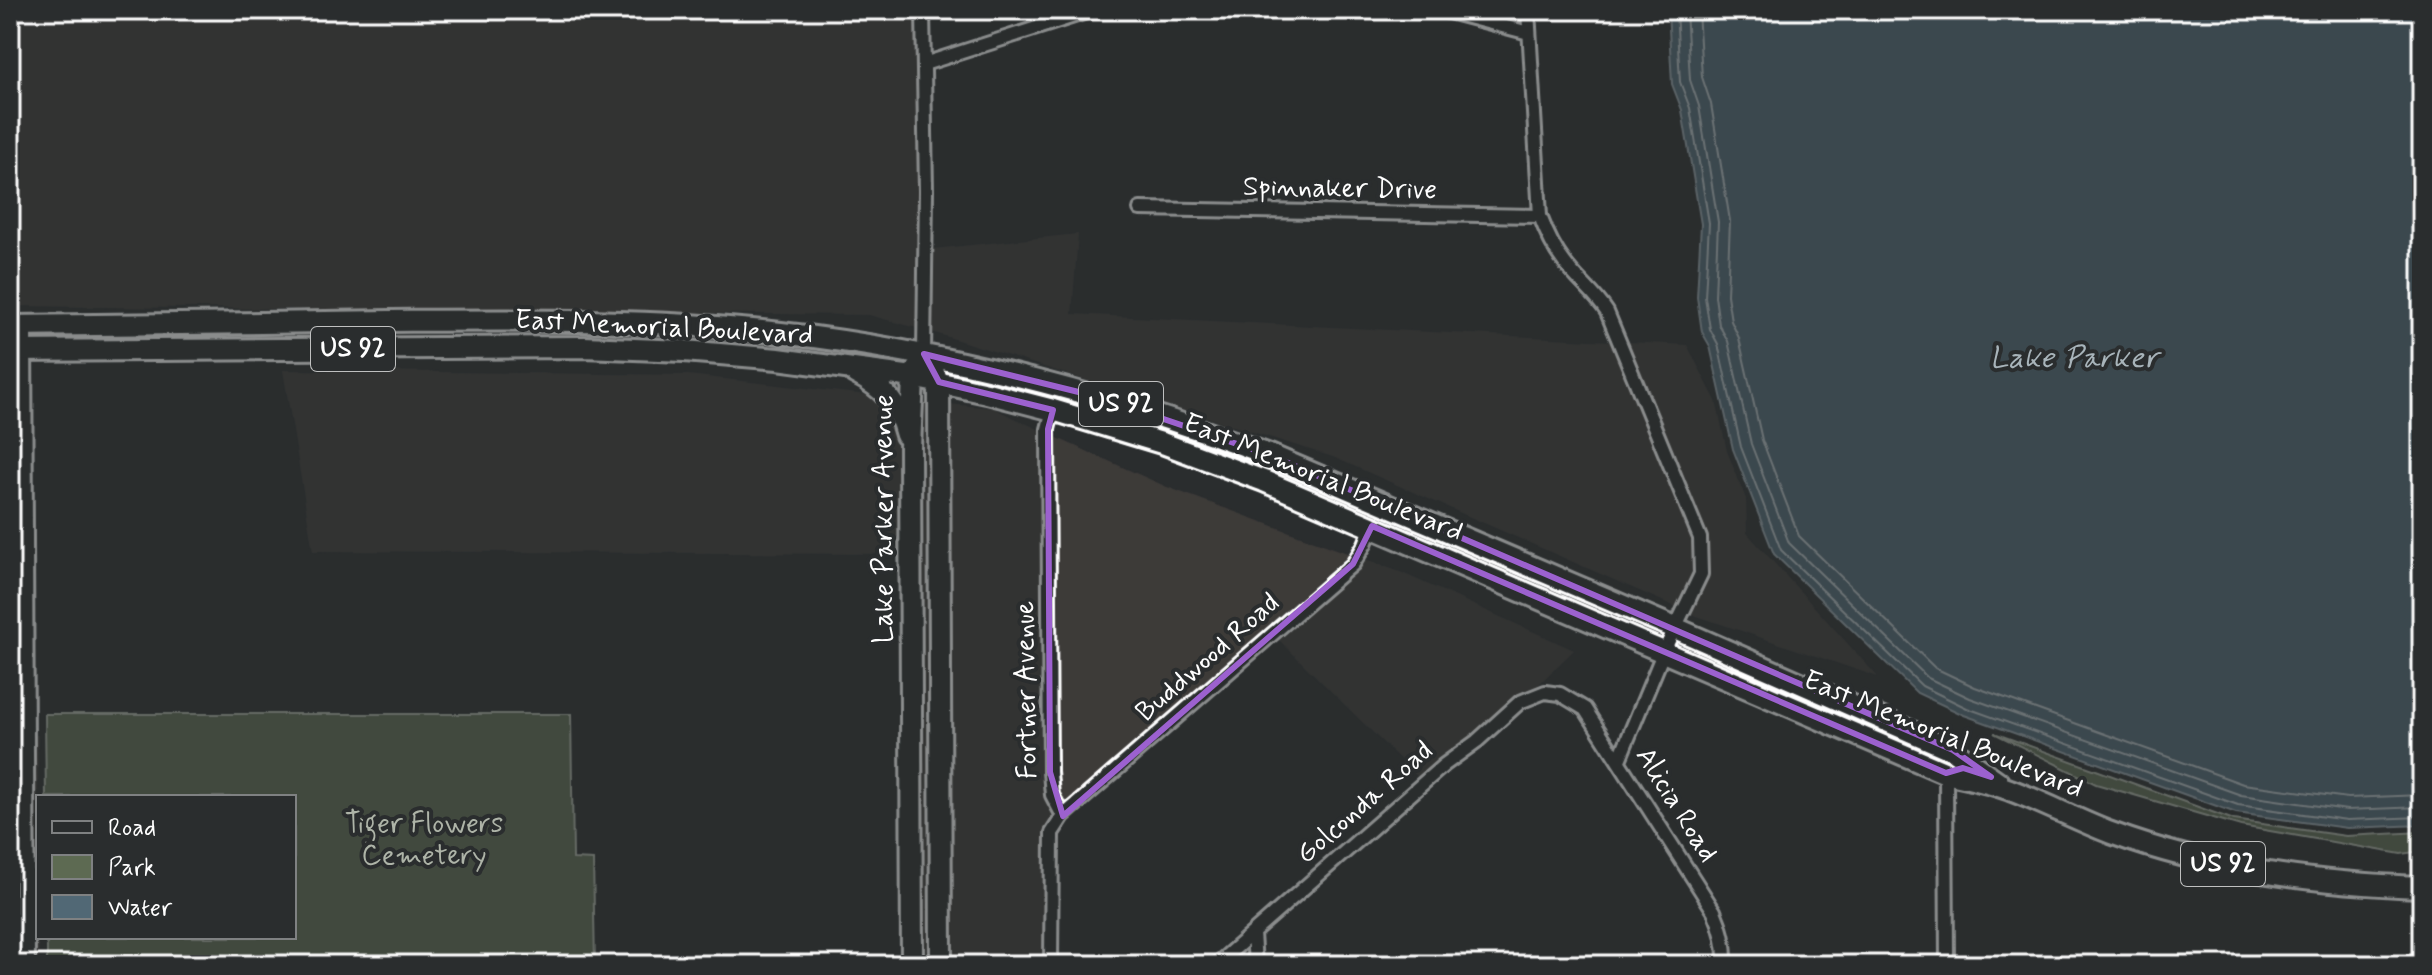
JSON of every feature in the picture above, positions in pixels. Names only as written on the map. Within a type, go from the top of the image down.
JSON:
[{"type":"main road","name":"East Memorial Boulevard","points":[[16,326],[581,320],[720,327],[924,354],[1041,381],[1218,435],[1298,466],[1953,750],[1999,782],[2112,833],[2213,862],[2316,881],[2422,887]]},
{"type":"main road","points":[[394,348],[407,335],[455,321]]},
{"type":"main road","name":"East Memorial Boulevard","points":[[16,351],[584,347],[716,353],[844,367],[939,382],[1053,410],[1215,462],[1372,526],[1946,773],[1999,782]]},
{"type":"main road","name":"Lake Parker Avenue","points":[[912,965],[910,448],[913,377],[924,354]]},
{"type":"main road","name":"Lake Parker Avenue","points":[[924,354],[939,382],[941,965]]},
{"type":"main road","points":[[844,367],[874,383],[893,402],[910,448]]},
{"type":"street","points":[[923,10],[926,204],[924,354]]},
{"type":"street","points":[[924,64],[1093,10]]},
{"type":"street","points":[[1441,10],[1529,33]]},
{"type":"street","points":[[1528,10],[1540,216],[1563,262],[1597,297],[1607,312],[1700,538],[1701,574],[1664,651],[1619,760]]},
{"type":"street","name":"Spinnaker Drive","points":[[1140,209],[1540,216]]},
{"type":"street","points":[[16,326],[25,965]]},
{"type":"street","name":"Fortner Avenue","points":[[1051,965],[1052,833],[1063,816],[1052,795],[1050,772],[1048,429],[1053,410]]},
{"type":"street","name":"Buddwood Road","points":[[1063,816],[1353,564],[1372,526]]},
{"type":"street","name":"Alicia Road","points":[[1553,693],[1585,709],[1619,760],[1714,911],[1723,931],[1725,965]]},
{"type":"street","name":"Golconda Road","points":[[1216,965],[1520,702],[1535,695],[1553,693]]},
{"type":"street","points":[[1946,773],[1947,965]]},
{"type":"street","points":[[1253,933],[1255,965]]},
{"type":"highlighted area","points":[[924,354],[1099,397],[1272,456],[1953,750],[1991,777],[1963,768],[1946,773],[1372,526],[1353,564],[1063,816],[1050,772],[1048,429],[1053,410],[939,382]]},
{"type":"shaded area","points":[[10,10],[915,10],[917,328],[869,315],[10,306]]},
{"type":"shaded area","points":[[1078,234],[1072,314],[1610,341],[1693,541],[1693,572],[1676,607],[1333,457],[932,332],[933,249]]},
{"type":"shaded area","points":[[1627,342],[1687,345],[1716,401],[1727,451],[1746,499],[1747,533],[1878,677],[1691,614],[1708,578],[1708,537]]},
{"type":"shaded area","points":[[283,370],[688,375],[876,396],[895,424],[902,449],[902,554],[313,551]]},
{"type":"shaded area","points":[[10,372],[15,372],[18,965],[10,965]]},
{"type":"shaded area","points":[[920,402],[932,403],[934,965],[920,965]]},
{"type":"shaded area","points":[[947,404],[993,408],[1040,430],[1042,773],[1044,796],[1053,816],[1044,833],[1043,965],[949,965]]},
{"type":"shaded area","points":[[1055,437],[1167,487],[1350,554],[1065,804],[1059,793],[1058,772]]},
{"type":"shaded area","points":[[1365,559],[1574,650],[1538,685],[1515,696],[1418,777],[1278,639],[1357,571]]},
{"type":"shaded area","points":[[32,735],[38,735],[36,939],[39,939],[39,965],[33,965]]},
{"type":"green space","name":"Tiger Flowers Cemetery","points":[[45,714],[571,714],[573,859],[593,860],[595,965],[47,965],[47,939],[296,939],[296,795],[46,795]]},
{"type":"green space","points":[[1994,733],[2234,820],[2346,836],[2422,832],[2422,851],[2401,854],[2241,826],[2096,784]]},
{"type":"water","name":"Lake Parker","points":[[1668,10],[2422,10],[2422,825],[2347,828],[2236,813],[1964,715],[1917,693],[1774,554],[1733,449],[1710,346],[1702,332],[1697,297],[1701,224],[1682,110],[1672,84]]}]
